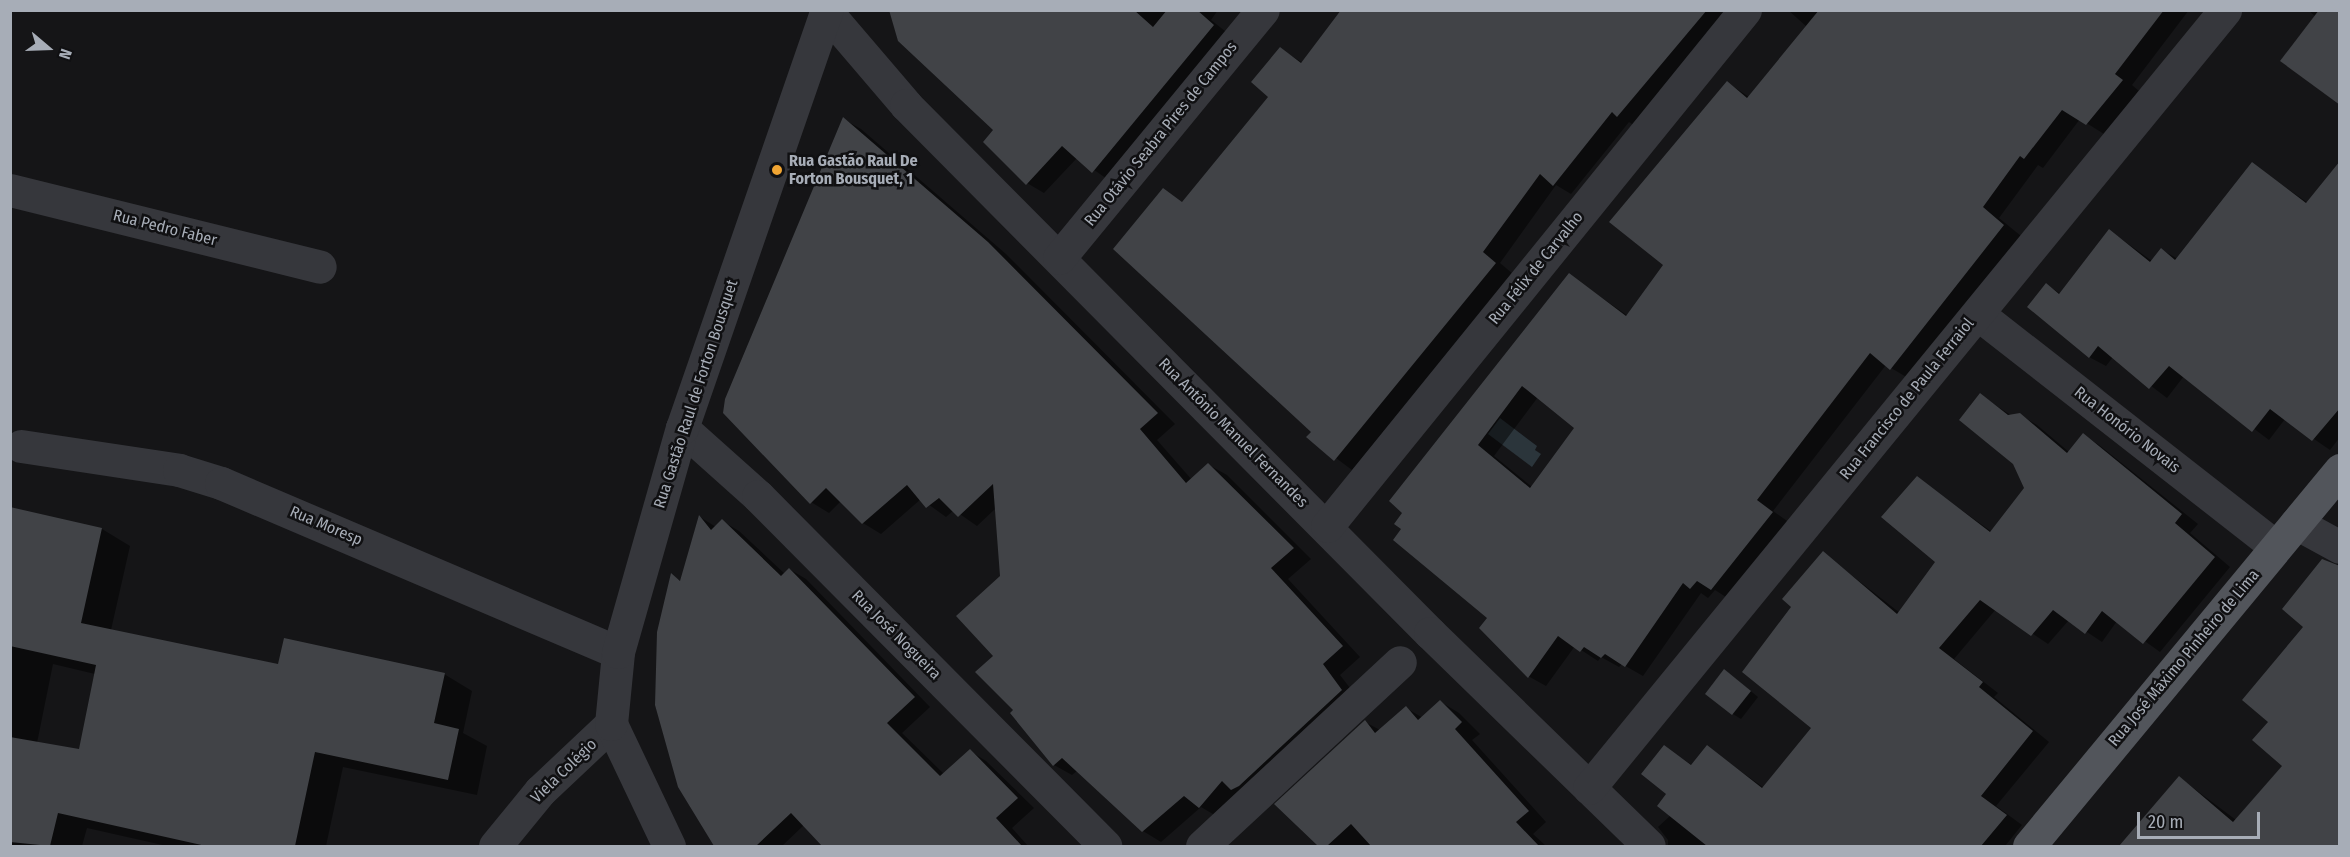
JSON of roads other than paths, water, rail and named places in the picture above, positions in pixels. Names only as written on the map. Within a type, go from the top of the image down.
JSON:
[{"type":"main road","name":"Rua José Máximo Pinheiro de Lima","points":[[2029,846],[2340,470]]},
{"type":"street","name":"Rua Otávio Seabra Pires de Campos","points":[[1059,258],[1263,10]]},
{"type":"street","name":"Rua Félix de Carvalho","points":[[1326,526],[1745,10]]},
{"type":"street","name":"Rua Francisco de Paula Ferraiol","points":[[1588,788],[2225,10]]},
{"type":"street","name":"Rua Antônio Manuel Fernandes","points":[[823,11],[906,105],[1588,788],[1649,846]]},
{"type":"street","name":"Rua Gastão Raul de Forton Bousquet","points":[[611,724],[618,652],[682,428],[823,11]]},
{"type":"street","name":"Rua Pedro Faber","points":[[10,190],[320,267]]},
{"type":"street","name":"Rua Honório Novais","points":[[1978,314],[2286,535],[2340,547]]},
{"type":"street","name":"Rua José Nogueira","points":[[682,428],[758,496],[1106,846]]},
{"type":"street","name":"Rua Moresp","points":[[21,446],[179,470],[221,483],[618,652]]},
{"type":"street","points":[[1202,846],[1400,662]]},
{"type":"street","name":"Viela Colégio","points":[[495,846],[540,791],[611,724]]},
{"type":"street","points":[[611,724],[669,846]]},
{"type":"place","name":"Rua Gastão Raul De Forton Bousquet, 1","points":[[777,170]]}]
